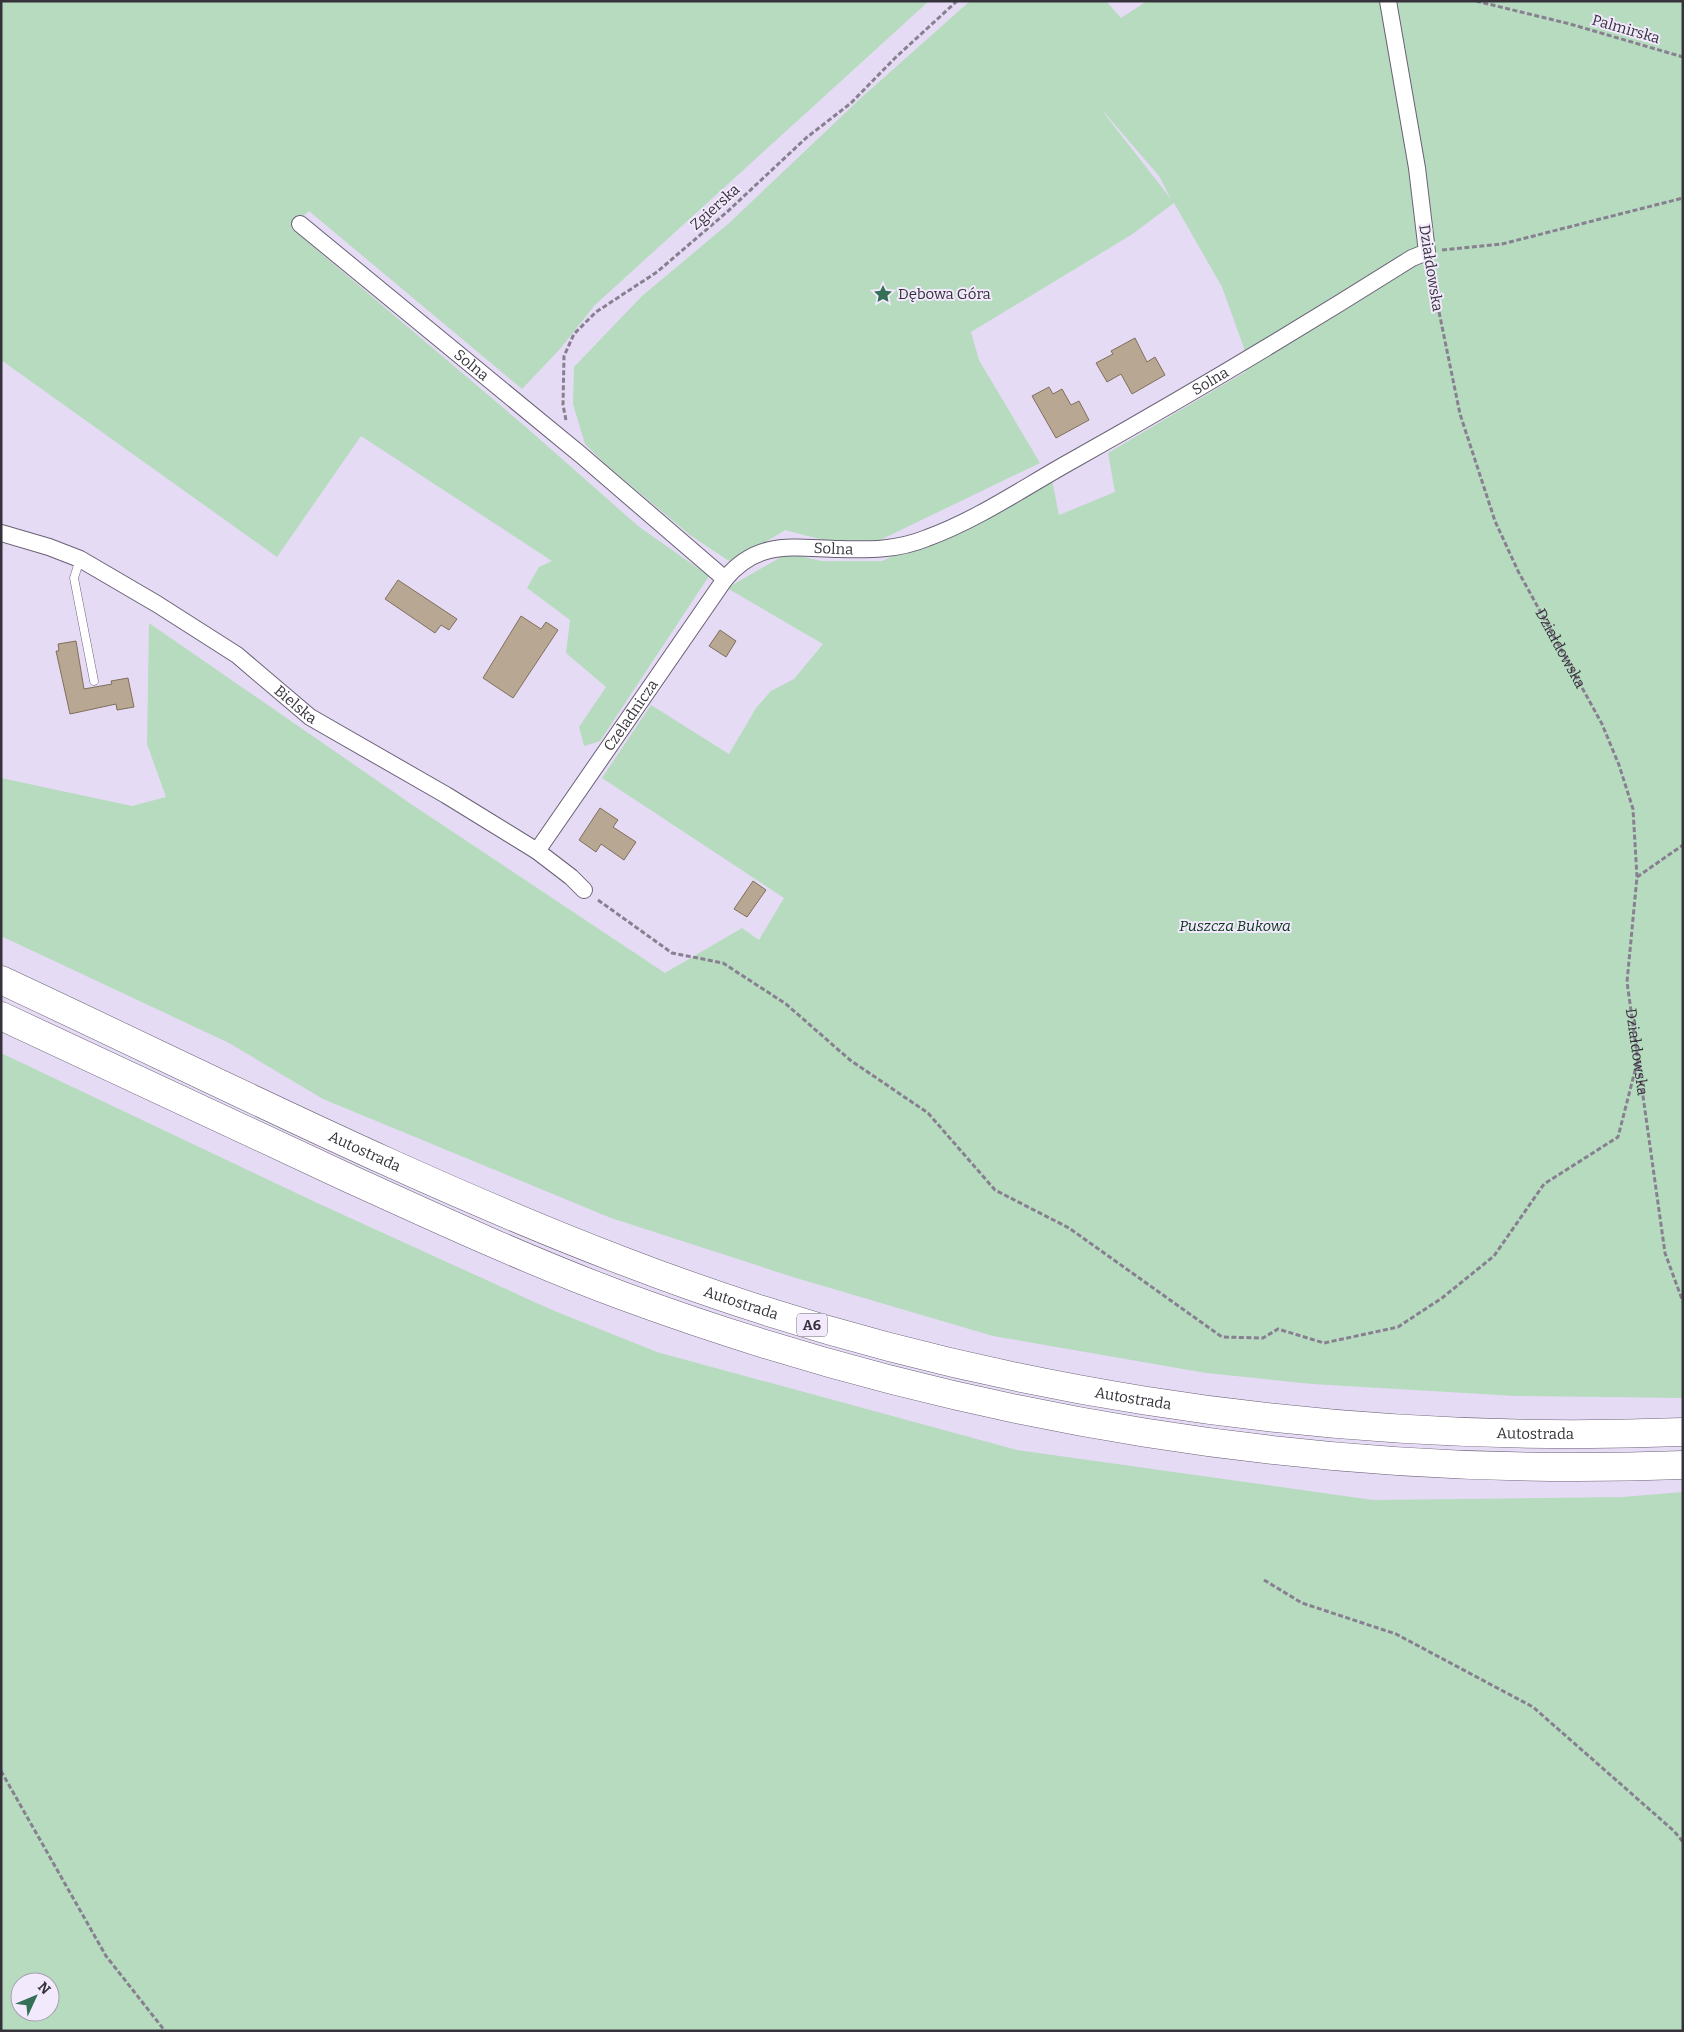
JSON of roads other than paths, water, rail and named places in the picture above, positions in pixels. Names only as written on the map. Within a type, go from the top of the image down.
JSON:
[{"type":"highway","name":"Autostrada","points":[[1,980],[341,1139],[534,1226],[718,1295],[873,1343],[1064,1387],[1128,1398],[1290,1420],[1484,1434],[1580,1435],[1683,1432]]},
{"type":"highway","name":"A6","points":[[1,1016],[324,1166],[531,1259],[712,1328],[891,1381],[1088,1424],[1184,1440],[1281,1452],[1474,1466],[1603,1467],[1683,1464]]},
{"type":"street","name":"Działdowska","points":[[1388,1],[1417,168],[1427,252]]},
{"type":"street","name":"Solna","points":[[300,224],[581,455],[725,579],[740,563],[755,554],[773,548],[790,546],[837,549],[898,548],[954,527],[1184,398],[1412,258],[1427,252]]},
{"type":"street","name":"Bielska","points":[[1,533],[50,546],[80,558],[158,604],[237,656],[310,718],[446,795],[537,851],[571,877],[584,890]]},
{"type":"street","name":"Czeladnicza","points":[[537,851],[725,579]]},
{"type":"lane","points":[[80,558],[74,578],[94,681]]},
{"type":"place","name":"Dębowa Góra","points":[[883,294]]},
{"type":"park label","name":"Puszcza Bukowa","points":[[1235,926]]}]
